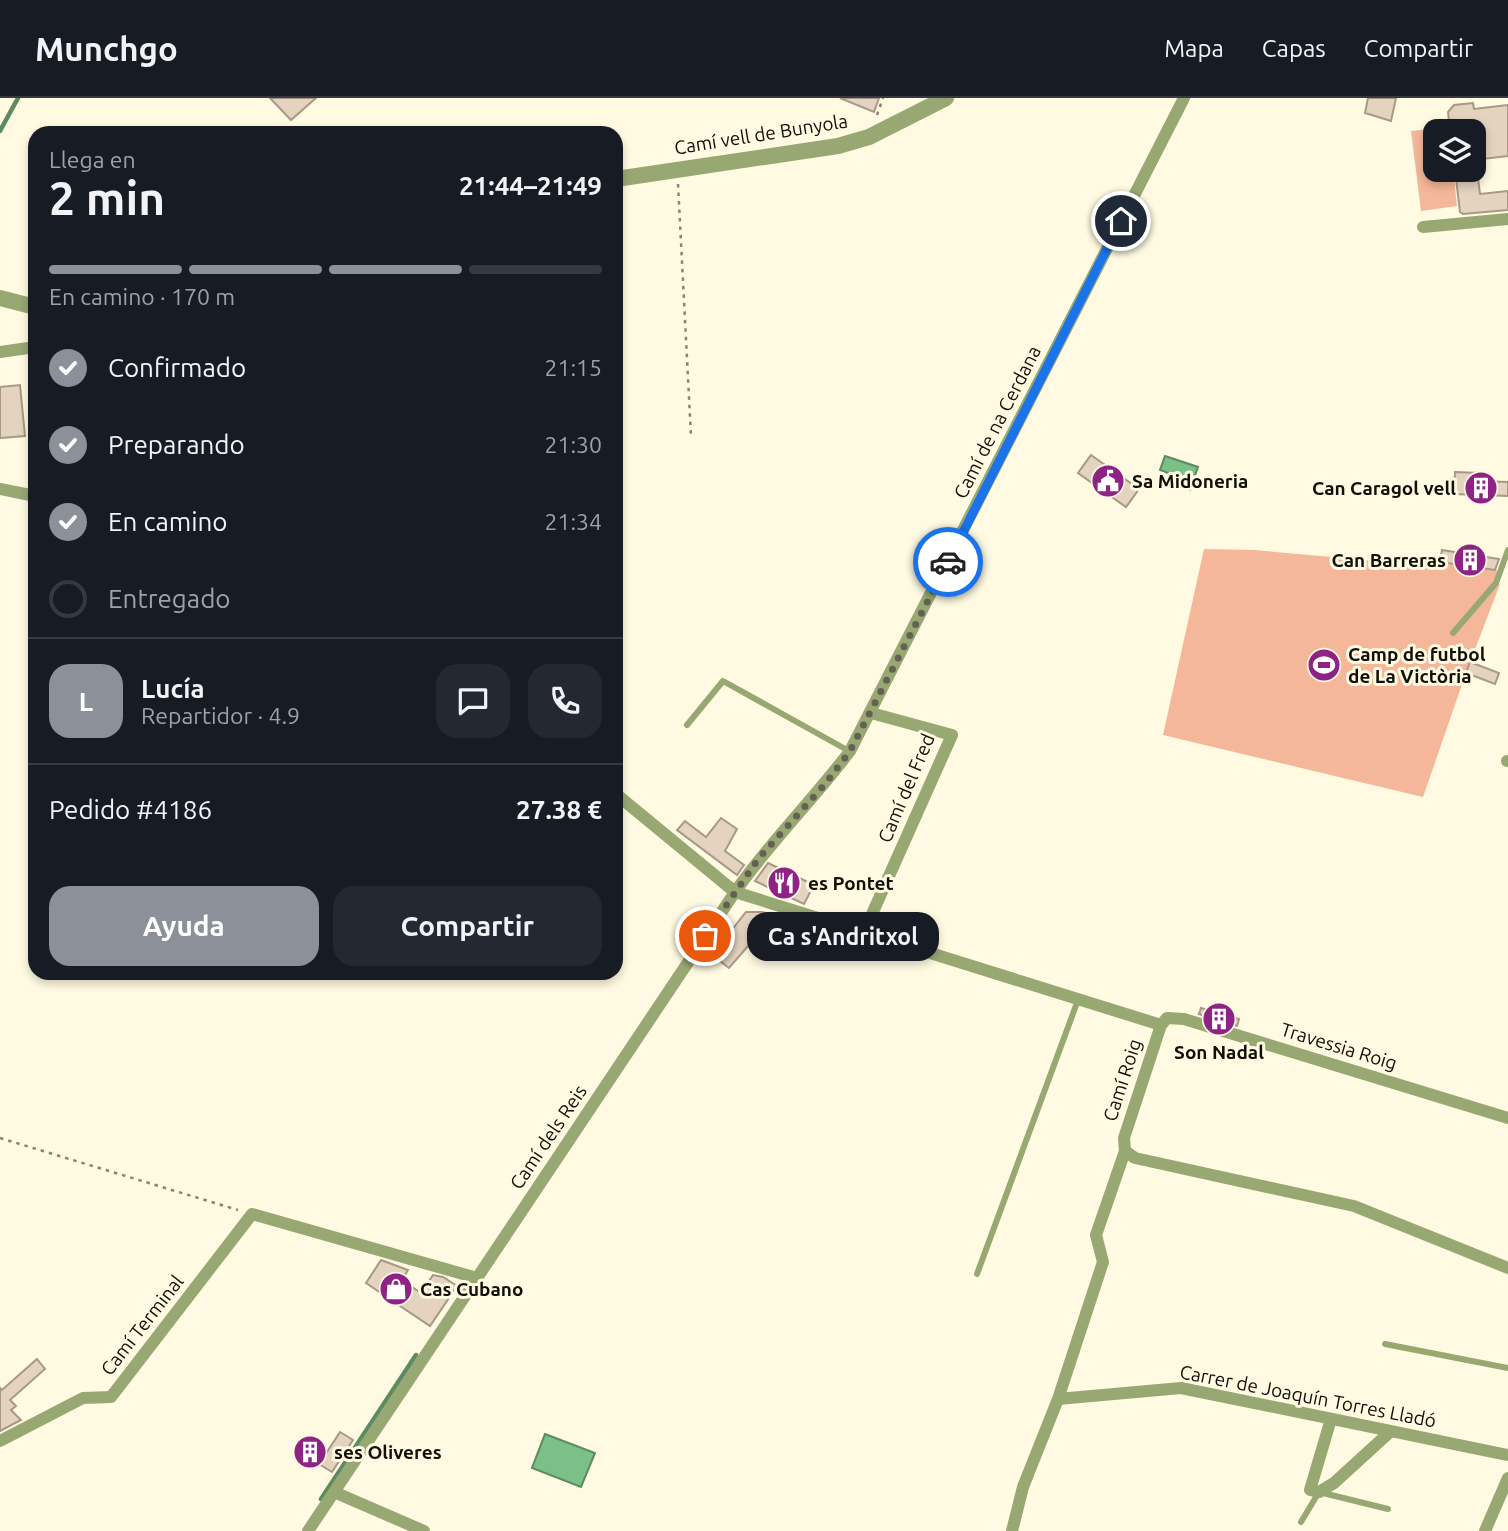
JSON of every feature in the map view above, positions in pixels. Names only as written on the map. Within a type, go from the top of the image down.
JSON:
[{"type":"street","name":"Camí vell de Bunyola","points":[[623,178],[838,146],[869,137],[946,98]]},
{"type":"street","name":"Camí de na Cerdana","points":[[735,892],[759,858],[826,783],[850,751],[1184,98]]},
{"type":"street","points":[[1423,227],[1508,219]]},
{"type":"street","points":[[0,298],[28,305]]},
{"type":"street","points":[[0,352],[28,348]]},
{"type":"street","points":[[0,489],[28,495]]},
{"type":"street","name":"Camí del Fred","points":[[864,932],[953,736],[871,713]]},
{"type":"street","points":[[623,800],[735,892]]},
{"type":"street","name":"Camí Roig","points":[[735,892],[1161,1024],[1124,1138],[1125,1151],[1135,1158],[1354,1206],[1508,1268]]},
{"type":"street","name":"Camí dels Reis","points":[[308,1531],[735,892]]},
{"type":"street","name":"Travessia Roig","points":[[1161,1024],[1167,1018],[1184,1019],[1508,1118]]},
{"type":"street","points":[[1012,1531],[1023,1486],[1058,1399],[1103,1262],[1096,1235],[1125,1151]]},
{"type":"street","points":[[252,1214],[477,1278]]},
{"type":"street","name":"Camí Terminal","points":[[0,1441],[83,1398],[111,1397],[252,1214]]},
{"type":"street","name":"Carrer de Joaquín Torres Lladó","points":[[1058,1399],[1181,1388],[1508,1455]]},
{"type":"street","points":[[1331,1419],[1310,1490],[1319,1492],[1350,1470],[1364,1453],[1391,1431]]},
{"type":"street","points":[[1485,1531],[1508,1478]]},
{"type":"street","points":[[334,1492],[424,1531]]},
{"type":"lane","points":[[1454,633],[1496,583],[1508,550]]},
{"type":"lane","points":[[687,725],[723,681],[850,751]]},
{"type":"lane","points":[[977,1274],[1079,999]]},
{"type":"lane","points":[[1385,1344],[1508,1368]]},
{"type":"lane","points":[[1301,1522],[1319,1492],[1388,1509]]},
{"type":"path","points":[[677,169],[691,436]]},
{"type":"path","points":[[0,1138],[252,1214]]},
{"type":"shaded area","points":[[1423,130],[1423,182],[1454,182],[1457,206],[1421,211],[1411,131]]},
{"type":"shaded area","points":[[1165,456],[1198,467],[1190,490],[1179,486],[1181,478],[1160,470]]},
{"type":"shaded area","name":"Camp de futbol de La Victòria","points":[[1204,549],[1254,550],[1443,567],[1440,562],[1497,570],[1496,583],[1500,584],[1423,797],[1163,735]]},
{"type":"shaded area","points":[[545,1434],[595,1453],[581,1487],[532,1468]]},
{"type":"building","points":[[270,98],[316,98],[291,120]]},
{"type":"building","points":[[840,98],[879,98],[874,112]]},
{"type":"building","points":[[1368,98],[1396,98],[1391,121],[1365,113]]},
{"type":"building","points":[[1473,103],[1474,109],[1508,105],[1508,156],[1486,159],[1486,119],[1449,119],[1448,112],[1454,105]]},
{"type":"building","points":[[1456,182],[1478,182],[1480,194],[1508,191],[1508,210],[1463,214],[1460,212]]},
{"type":"building","points":[[20,385],[25,436],[0,438],[0,387]]},
{"type":"building","name":"Sa Midoneria","points":[[1091,455],[1139,489],[1126,507],[1078,473]]},
{"type":"building","name":"Can Caragol vell","points":[[1455,472],[1479,473],[1479,481],[1508,482],[1508,496],[1454,494]]},
{"type":"building","name":"Can Barreras","points":[[1442,550],[1499,559],[1495,570],[1440,562]]},
{"type":"building","points":[[1470,662],[1499,673],[1495,684],[1466,673]]},
{"type":"building","points":[[721,818],[737,829],[725,851],[744,865],[737,875],[677,830],[685,821],[706,837]]},
{"type":"building","name":"es Pontet","points":[[768,863],[814,885],[804,904],[755,881]]},
{"type":"building","points":[[746,912],[762,912],[796,921],[787,948],[755,938],[729,968],[712,955]]},
{"type":"building","points":[[1201,1008],[1239,1019],[1237,1026],[1199,1014]]},
{"type":"building","name":"Cas Cubano","points":[[381,1260],[408,1270],[402,1280],[421,1293],[433,1275],[443,1277],[457,1286],[430,1326],[366,1283]]},
{"type":"building","points":[[37,1359],[45,1369],[10,1400],[16,1406],[11,1410],[21,1420],[0,1431],[0,1388],[2,1390]]},
{"type":"building","name":"ses Oliveres","points":[[340,1432],[353,1440],[332,1472],[319,1464]]},
{"type":"waterway","points":[[0,131],[18,98]]},
{"type":"waterway","points":[[321,1499],[416,1355]]},
{"type":"way so far","points":[[705,936],[759,858],[826,783],[850,751],[948,562]]},
{"type":"place","name":"Sa Midoneria","points":[[1108,481]]},
{"type":"place","name":"Can Caragol vell","points":[[1481,488]]},
{"type":"place","name":"Can Barreras","points":[[1470,560]]},
{"type":"place","name":"Camp de futbol de La Victòria","points":[[1324,665]]},
{"type":"place","name":"es Pontet","points":[[784,883]]},
{"type":"place","name":"Ca s'Andritxol","points":[[705,936]]},
{"type":"place","name":"Son Nadal","points":[[1219,1019]]},
{"type":"place","name":"Cas Cubano","points":[[396,1289]]},
{"type":"place","name":"ses Oliveres","points":[[310,1452]]},
{"type":"route","points":[[948,562],[1121,221]]}]
